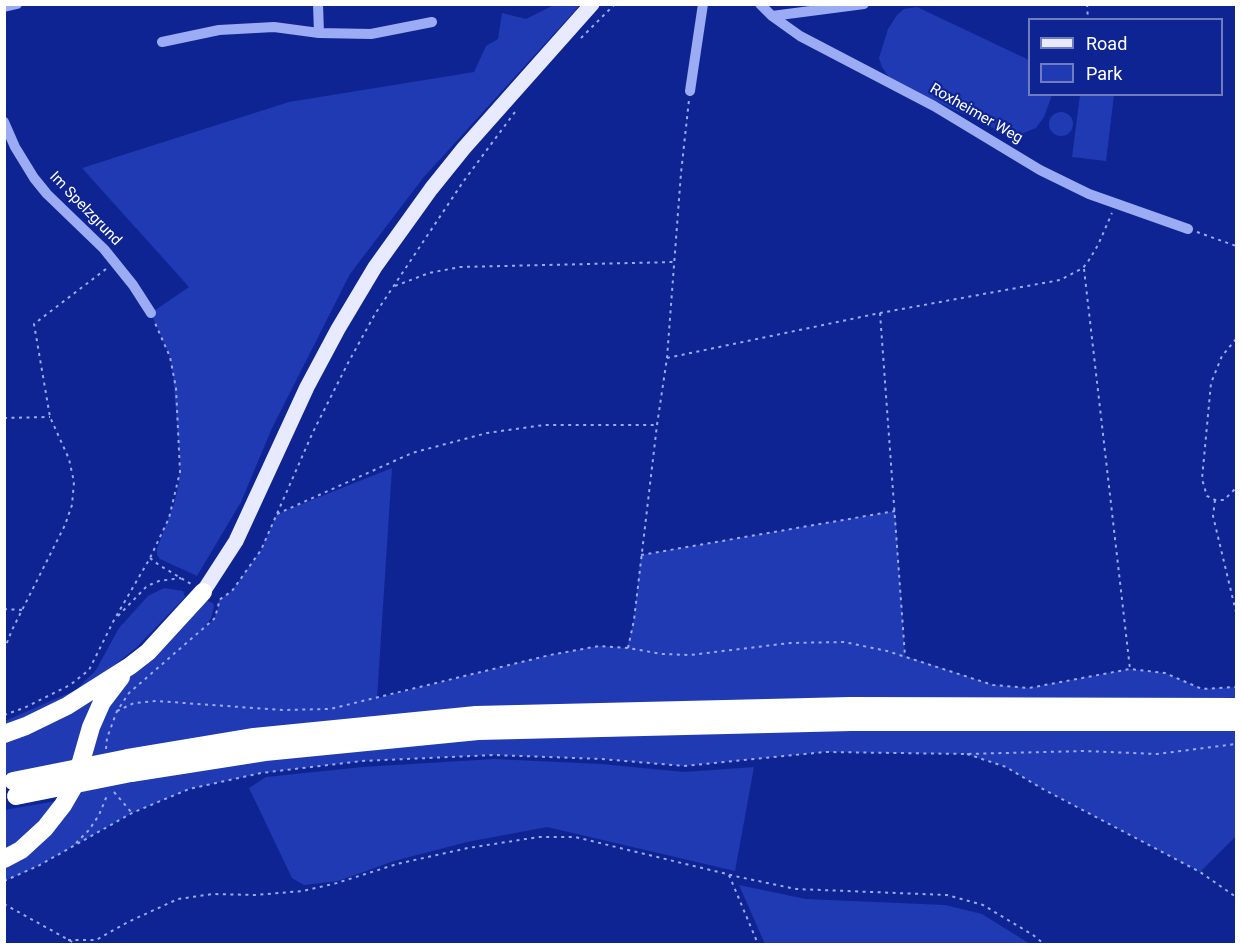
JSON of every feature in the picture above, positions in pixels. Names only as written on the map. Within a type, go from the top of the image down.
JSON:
[{"type":"highway","points":[[4,734],[67,706],[130,666],[148,652],[202,592]]},
{"type":"highway","points":[[4,859],[29,843],[45,828],[63,805],[74,786],[102,702],[130,666]]},
{"type":"highway","points":[[9,789],[130,766],[478,731],[1166,715],[1236,707]]},
{"type":"highway","points":[[1166,715],[1236,722]]},
{"type":"main road","points":[[202,592],[236,541],[307,387],[375,267],[414,211],[464,148],[592,4]]},
{"type":"street","points":[[4,7],[17,4]]},
{"type":"street","points":[[318,4],[319,33]]},
{"type":"street","points":[[690,91],[703,4]]},
{"type":"street","name":"Roxheimer Weg","points":[[760,4],[772,16],[800,36],[934,106],[1040,170],[1089,194],[1188,229]]},
{"type":"street","points":[[772,16],[864,4]]},
{"type":"street","points":[[162,42],[230,29],[274,27],[319,33],[371,33],[432,22]]},
{"type":"street","name":"Im Spelzgrund","points":[[4,122],[15,147],[46,194],[115,262],[151,313]]},
{"type":"path","points":[[579,40],[615,4]]},
{"type":"path","points":[[628,648],[634,620],[667,358],[681,173],[690,91]]},
{"type":"path","points":[[106,750],[107,738],[117,711],[129,693],[214,619],[219,600],[231,591],[261,550],[313,432],[375,314],[463,182],[522,105]]},
{"type":"path","points":[[667,358],[880,313],[1060,280],[1083,268],[1098,245],[1116,204]]},
{"type":"path","points":[[1188,229],[1236,246]]},
{"type":"path","points":[[4,650],[65,525],[72,505],[74,482],[69,459],[50,417],[34,324],[115,262]]},
{"type":"path","points":[[393,287],[429,273],[460,267],[674,262]]},
{"type":"path","points":[[1083,268],[1130,669]]},
{"type":"path","points":[[4,715],[24,708],[70,685],[88,670],[150,558],[174,504],[179,483],[180,459],[174,375],[170,357],[151,313]]},
{"type":"path","points":[[880,313],[905,656]]},
{"type":"path","points":[[1236,339],[1222,356],[1211,383],[1202,479],[1207,496],[1215,500],[1224,500],[1236,488]]},
{"type":"path","points":[[4,418],[50,417]]},
{"type":"path","points":[[277,514],[412,453],[487,434],[544,425],[657,425]]},
{"type":"path","points":[[1215,500],[1213,516],[1236,612]]},
{"type":"path","points":[[641,555],[895,512]]},
{"type":"path","points":[[150,558],[202,592]]},
{"type":"path","points":[[114,620],[147,586],[159,581],[182,579]]},
{"type":"path","points":[[4,609],[23,610]]},
{"type":"path","points":[[117,711],[134,703],[156,701],[282,710],[330,709],[550,655],[599,646],[690,655],[790,643],[844,642],[905,656],[993,685],[1029,688],[1130,669],[1166,673],[1202,689],[1236,687]]},
{"type":"path","points":[[4,881],[38,866],[132,813],[189,789],[261,773],[362,761],[494,755],[602,759],[684,766],[825,752],[966,754],[1084,751],[1158,754],[1236,744]]},
{"type":"path","points":[[966,754],[1006,767],[1041,788],[1200,872],[1236,897]]},
{"type":"path","points":[[74,845],[89,830],[99,815],[111,787],[117,798],[132,813]]},
{"type":"path","points":[[68,940],[96,940],[128,921],[178,899],[213,894],[255,895],[303,891],[397,864],[468,848],[539,837],[575,837],[796,889],[947,895],[983,905],[1033,935],[1044,945]]},
{"type":"path","points":[[729,875],[758,945]]},
{"type":"path","points":[[4,904],[76,945]]},
{"type":"green space","points":[[554,5],[580,5],[423,178],[350,274],[272,428],[241,502],[197,576],[160,559],[157,549],[174,504],[179,483],[180,459],[170,357],[151,313],[189,287],[82,168],[289,102],[474,72],[486,46],[498,39],[502,13],[526,19]]},
{"type":"green space","points":[[917,7],[1028,60],[1028,96],[1052,96],[1044,117],[1036,128],[1016,136],[1002,132],[897,83],[888,76],[879,58],[888,29],[904,9]]},
{"type":"green space","points":[[1080,96],[1114,96],[1106,161],[1072,157]]},
{"type":"green space","points":[[1061,112],[1066,113],[1072,119],[1072,129],[1066,135],[1061,136],[1056,135],[1050,129],[1049,124],[1050,119],[1056,113]]},
{"type":"green space","points":[[392,468],[377,698],[550,655],[599,646],[627,648],[634,620],[641,555],[895,511],[905,656],[993,685],[1029,688],[1130,669],[1165,673],[1202,689],[1236,687],[1236,836],[1200,872],[1041,788],[1006,767],[966,754],[825,752],[684,766],[602,759],[494,755],[362,761],[261,773],[189,789],[132,813],[38,866],[5,881],[5,866],[40,840],[112,693],[205,600],[213,603],[214,607],[211,618],[204,628],[214,619],[219,600],[232,591],[261,550],[277,514]]},
{"type":"green space","points":[[164,588],[183,591],[185,597],[137,647],[72,696],[5,725],[5,721],[76,690],[96,670],[119,628],[148,596]]},
{"type":"green space","points":[[92,696],[98,702],[79,761],[5,777],[4,742]]},
{"type":"green space","points":[[494,759],[601,764],[684,772],[754,767],[735,871],[547,827],[467,842],[394,861],[338,881],[304,885],[292,878],[249,788],[266,777],[363,767]]},
{"type":"green space","points":[[63,800],[5,857],[4,810]]},
{"type":"green space","points":[[739,885],[806,899],[945,905],[982,914],[1030,944],[765,944]]}]
